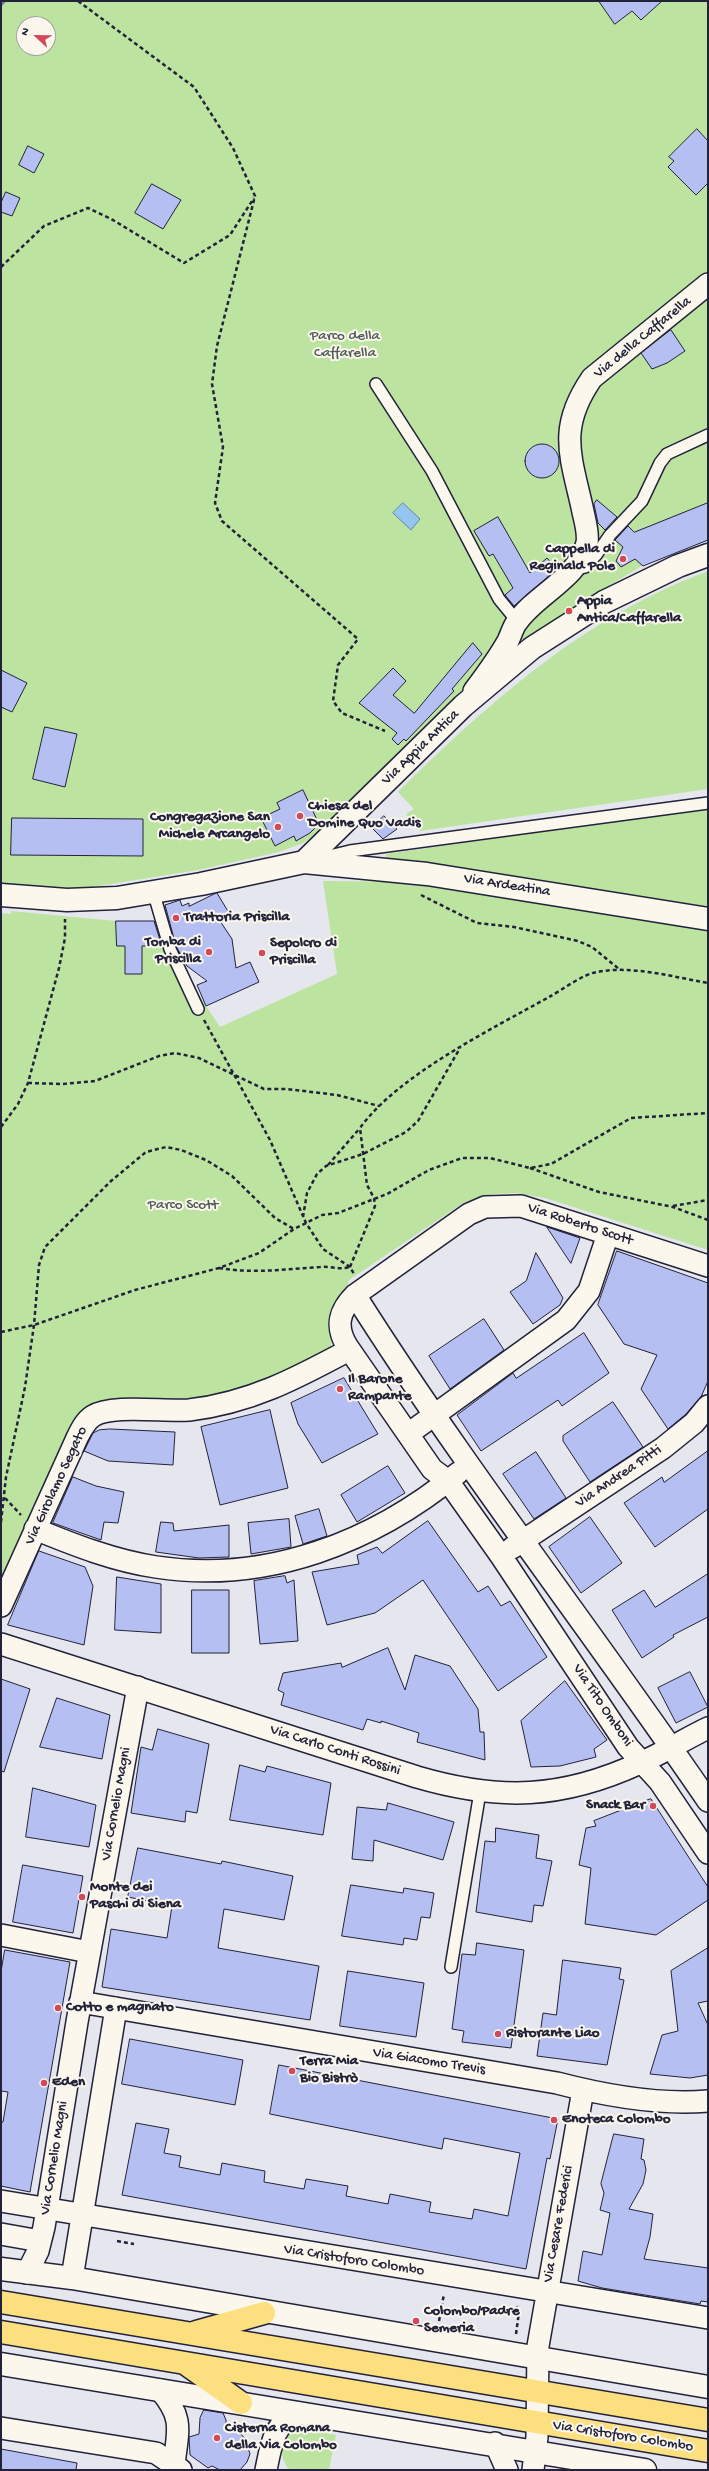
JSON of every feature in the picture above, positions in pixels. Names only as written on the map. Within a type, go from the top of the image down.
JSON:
[{"type":"main road","name":"Via Appia Antica","points":[[304,862],[464,706],[532,648],[604,602],[678,566],[708,555]]},
{"type":"main road","points":[[1,895],[67,900],[117,898],[304,862]]},
{"type":"main road","name":"Via Ardeatina","points":[[304,862],[427,874],[708,919]]},
{"type":"main road","points":[[1,2269],[72,2278],[264,2313],[708,2387]]},
{"type":"main road","name":"Via Cristoforo Colombo","points":[[1,2302],[537,2390],[708,2420]]},
{"type":"main road","points":[[190,2334],[264,2313]]},
{"type":"main road","name":"Via Cristoforo Colombo","points":[[1,2332],[182,2361],[708,2451]]},
{"type":"main road","points":[[182,2361],[241,2403]]},
{"type":"main road","name":"Via Cristoforo Colombo","points":[[5,2368],[160,2390],[495,2444],[534,2461],[646,2470]]},
{"type":"street","name":"Via della Caffarella","points":[[464,706],[495,662],[517,621],[571,570],[580,559],[587,543],[586,527],[569,452],[570,425],[579,398],[592,378],[708,284]]},
{"type":"street","name":"Via Roberto Scott","points":[[350,1350],[340,1331],[339,1320],[343,1309],[355,1295],[469,1214],[484,1208],[521,1206],[708,1266]]},
{"type":"street","points":[[408,1434],[554,1330],[576,1309],[589,1291],[608,1234]]},
{"type":"street","points":[[355,1295],[434,1415],[671,1746],[708,1801]]},
{"type":"street","name":"Via Tito Omboni","points":[[350,1350],[432,1469],[448,1481],[501,1556],[623,1739],[642,1763],[660,1782],[708,1853]]},
{"type":"street","name":"Via Girolamo Segato","points":[[1,1606],[77,1438],[92,1417],[107,1411],[174,1411],[227,1403],[281,1386],[350,1350]]},
{"type":"street","name":"Via Andrea Pitti","points":[[524,1540],[664,1448],[686,1431],[708,1406]]},
{"type":"street","points":[[35,1530],[93,1551],[157,1567],[183,1569],[245,1568],[302,1558],[361,1537],[397,1517],[448,1481],[469,1464]]},
{"type":"street","points":[[501,1556],[524,1540]]},
{"type":"street","name":"Via Carlo Conti Rossini","points":[[1,1644],[418,1777],[480,1792],[522,1794],[555,1791],[592,1782],[642,1763],[671,1746],[708,1728]]},
{"type":"street","name":"Via Cornelio Magni","points":[[27,2273],[40,2241],[80,2002],[138,1687]]},
{"type":"street","points":[[1,1935],[89,1952]]},
{"type":"street","name":"Via Giacomo Trevis","points":[[80,2002],[557,2083],[583,2090],[674,2102],[708,2101]]},
{"type":"street","points":[[72,2278],[81,2215],[116,2008]]},
{"type":"street","name":"Via Cesare Federici","points":[[538,2358],[546,2293],[583,2090]]},
{"type":"street","name":"Via Cristoforo Colombo","points":[[1,2201],[546,2293],[708,2318]]},
{"type":"street","points":[[1,2234],[40,2241]]},
{"type":"street","name":"Via Cristoforo Colombo","points":[[534,2461],[538,2423],[538,2358]]},
{"type":"street","points":[[160,2390],[174,2409],[178,2420],[178,2467]]},
{"type":"street","points":[[266,2470],[277,2429],[285,2420],[298,2413]]},
{"type":"street","points":[[1,2428],[156,2453],[178,2467]]},
{"type":"street","points":[[495,2444],[507,2470]]},
{"type":"lane","points":[[376,384],[432,471],[499,599],[517,621]]},
{"type":"lane","points":[[571,570],[585,566],[596,555],[610,535],[642,501],[660,463],[667,454],[708,436]]},
{"type":"lane","points":[[304,862],[350,851],[708,803]]},
{"type":"lane","points":[[154,891],[170,949],[198,1009]]},
{"type":"lane","points":[[450,1967],[480,1792]]},
{"type":"path","points":[[78,1],[194,87],[233,148],[255,196],[217,346],[212,384],[223,447],[215,503],[222,521],[358,639],[338,665],[333,702],[342,713],[385,731]]},
{"type":"path","points":[[1,266],[44,226],[88,208],[113,220],[184,263],[230,235],[255,196]]},
{"type":"path","points":[[418,894],[477,923],[514,927],[578,941],[592,947],[619,969]]},
{"type":"path","points":[[1,1127],[18,1104],[28,1083],[59,968],[65,938],[67,900]]},
{"type":"path","points":[[303,1217],[308,1193],[313,1180],[360,1128],[369,1115],[409,1081],[460,1048],[595,972],[619,969],[708,982]]},
{"type":"path","points":[[198,1009],[270,1140],[306,1223],[323,1249],[350,1267]]},
{"type":"path","points":[[326,1166],[363,1154],[406,1132],[418,1121],[460,1048]]},
{"type":"path","points":[[28,1083],[63,1084],[95,1081],[160,1056],[175,1053],[199,1058],[264,1089],[286,1089],[337,1095],[379,1106]]},
{"type":"path","points":[[530,1168],[551,1164],[631,1118],[708,1113]]},
{"type":"path","points":[[350,1267],[374,1206],[374,1198],[367,1185],[360,1128]]},
{"type":"path","points":[[1,1522],[6,1478],[26,1387],[34,1325],[39,1265],[45,1247],[111,1182],[146,1152],[166,1147],[181,1150],[206,1160],[232,1176],[275,1218],[294,1229]]},
{"type":"path","points":[[1,1332],[34,1325],[135,1290],[219,1268],[259,1253],[294,1229],[306,1223],[387,1194],[429,1170],[462,1158],[490,1158],[530,1168],[599,1192],[673,1206],[708,1220]]},
{"type":"path","points":[[673,1206],[708,1200]]},
{"type":"path","points":[[219,1268],[241,1272],[322,1266],[343,1269],[350,1267]]},
{"type":"path","points":[[434,2341],[445,2292]]},
{"type":"green space","name":"Parco della Caffarella","points":[[1,1],[708,1],[708,540],[642,566],[593,595],[495,662],[432,719],[324,829],[303,843],[279,852],[198,870],[68,891],[1,885]]},
{"type":"green space","points":[[708,571],[708,789],[420,831],[406,814],[414,809],[398,792],[468,726],[504,694],[580,637],[620,612],[663,590]]},
{"type":"green space","points":[[708,808],[708,913],[521,878],[387,862],[386,854]]},
{"type":"green space","name":"Parco Scott","points":[[323,881],[428,882],[708,929],[708,1250],[545,1198],[516,1193],[492,1194],[463,1203],[349,1280],[328,1356],[220,1399],[94,1408],[1,1588],[1,913],[11,914],[11,911],[116,921],[164,921],[171,941],[174,941],[193,986],[220,1027],[337,974]]},
{"type":"green space","points":[[301,2429],[336,2435],[329,2470],[290,2470],[286,2465],[282,2452],[285,2439],[289,2434]]},
{"type":"water","points":[[403,503],[420,519],[411,530],[393,513]]},
{"type":"building","points":[[599,1],[662,1],[641,20],[632,11],[615,24]]},
{"type":"building","points":[[697,129],[708,141],[708,183],[696,195],[668,167],[674,161],[669,157]]},
{"type":"building","points":[[28,146],[44,154],[34,173],[19,165]]},
{"type":"building","points":[[152,184],[181,200],[163,229],[135,213]]},
{"type":"building","points":[[6,192],[20,198],[12,216],[1,212],[1,203]]},
{"type":"building","points":[[671,330],[685,351],[667,363],[652,369],[641,353]]},
{"type":"building","points":[[545,444],[554,449],[558,454],[558,468],[554,473],[549,477],[539,478],[535,477],[526,468],[525,458],[526,454],[535,445]]},
{"type":"building","points":[[597,500],[617,517],[605,530],[598,523],[594,504]]},
{"type":"building","points":[[708,503],[708,540],[643,566],[635,559],[621,567],[616,561],[623,547],[615,540],[628,526],[634,532]]},
{"type":"building","points":[[498,517],[530,573],[547,558],[557,569],[514,606],[505,595],[513,588],[493,554],[489,556],[474,531]]},
{"type":"building","points":[[473,643],[482,654],[452,689],[454,691],[406,741],[404,739],[398,745],[392,739],[397,733],[359,703],[393,668],[406,681],[393,695],[414,713]]},
{"type":"building","points":[[1,670],[27,683],[12,712],[1,707]]},
{"type":"building","points":[[45,727],[77,734],[65,787],[33,779]]},
{"type":"building","name":"Chiesa del Domine Quo Vadis","points":[[303,790],[319,824],[310,833],[296,841],[294,836],[275,846],[261,818],[280,809],[277,803]]},
{"type":"building","points":[[384,816],[397,829],[383,839],[372,828]]},
{"type":"building","points":[[12,818],[143,819],[143,856],[11,855]]},
{"type":"building","points":[[217,893],[229,913],[218,918],[232,939],[236,968],[250,962],[259,982],[206,1006],[197,985],[207,981],[187,966],[176,946],[165,905],[180,900],[182,906],[189,903],[189,906]]},
{"type":"building","points":[[116,921],[154,921],[162,946],[142,946],[142,974],[125,974],[125,946],[117,946]]},
{"type":"building","points":[[547,1227],[580,1238],[571,1263]]},
{"type":"building","points":[[617,1251],[708,1283],[708,1381],[701,1397],[686,1414],[668,1429],[641,1389],[657,1355],[624,1344],[598,1305]]},
{"type":"building","points":[[536,1253],[563,1298],[560,1305],[533,1324],[510,1292],[526,1281]]},
{"type":"building","points":[[484,1319],[504,1350],[450,1389],[429,1356]]},
{"type":"building","points":[[584,1333],[609,1373],[562,1406],[558,1400],[481,1451],[457,1415],[513,1373],[516,1378]]},
{"type":"building","points":[[344,1378],[378,1434],[322,1463],[298,1424],[291,1403]]},
{"type":"building","points":[[613,1402],[643,1447],[590,1482],[563,1441],[563,1436]]},
{"type":"building","points":[[270,1410],[288,1488],[220,1505],[201,1427]]},
{"type":"building","points":[[110,1429],[175,1432],[173,1465],[108,1461],[84,1451],[93,1433],[99,1430]]},
{"type":"building","points":[[708,1451],[708,1509],[655,1547],[624,1503],[662,1477],[664,1482]]},
{"type":"building","points":[[536,1452],[566,1498],[534,1519],[503,1474]]},
{"type":"building","points":[[388,1466],[405,1493],[357,1522],[341,1495]]},
{"type":"building","points":[[73,1477],[96,1486],[124,1492],[118,1523],[104,1522],[101,1540],[53,1523]]},
{"type":"building","points":[[319,1509],[327,1536],[303,1544],[295,1516]]},
{"type":"building","points":[[590,1517],[622,1563],[581,1593],[549,1547]]},
{"type":"building","points":[[289,1519],[291,1547],[251,1554],[248,1523]]},
{"type":"building","points":[[428,1521],[478,1592],[488,1586],[501,1606],[510,1601],[547,1657],[498,1691],[423,1580],[375,1613],[327,1625],[312,1572],[359,1564],[357,1555],[377,1547],[382,1553]]},
{"type":"building","points":[[161,1522],[173,1523],[174,1531],[229,1525],[229,1557],[199,1558],[156,1552]]},
{"type":"building","points":[[39,1551],[85,1567],[93,1586],[84,1645],[8,1625]]},
{"type":"building","points":[[708,1574],[708,1617],[673,1635],[674,1637],[642,1658],[612,1610],[644,1590],[655,1607]]},
{"type":"building","points":[[285,1576],[287,1583],[294,1580],[298,1641],[260,1644],[254,1581]]},
{"type":"building","points":[[117,1577],[161,1584],[161,1633],[115,1630]]},
{"type":"building","points":[[192,1590],[229,1590],[229,1653],[192,1653]]},
{"type":"building","points":[[388,1648],[405,1690],[415,1655],[450,1666],[478,1709],[480,1732],[484,1732],[485,1760],[417,1742],[419,1733],[381,1721],[381,1723],[367,1719],[363,1730],[281,1705],[284,1693],[278,1690],[283,1673],[341,1663],[342,1667]]},
{"type":"building","points":[[690,1672],[708,1707],[676,1723],[658,1688]]},
{"type":"building","points":[[1,1679],[30,1689],[4,1772],[1,1771]]},
{"type":"building","points":[[565,1681],[607,1740],[594,1749],[596,1757],[560,1766],[531,1767],[521,1721]]},
{"type":"building","points":[[57,1698],[110,1715],[102,1759],[40,1747]]},
{"type":"building","points":[[158,1729],[209,1744],[197,1813],[186,1811],[185,1822],[131,1813],[141,1747],[152,1750]]},
{"type":"building","points":[[240,1765],[265,1772],[267,1766],[331,1783],[323,1835],[230,1820]]},
{"type":"building","points":[[33,1788],[96,1805],[89,1847],[26,1837]]},
{"type":"building","points":[[651,1799],[708,1887],[708,1900],[656,1935],[585,1924],[591,1868],[579,1865],[586,1828],[596,1826],[594,1821]]},
{"type":"building","points":[[388,1803],[454,1822],[443,1860],[374,1840],[373,1861],[352,1859],[357,1807],[386,1810]]},
{"type":"building","points":[[496,1828],[539,1835],[536,1858],[552,1861],[543,1906],[534,1905],[532,1922],[476,1912],[485,1841],[495,1842]]},
{"type":"building","points":[[138,1848],[221,1864],[222,1861],[293,1876],[284,1920],[224,1909],[218,1948],[319,1966],[310,2020],[102,1987],[111,1929],[167,1938],[172,1906],[128,1897]]},
{"type":"building","points":[[23,1865],[83,1876],[73,1933],[13,1922]]},
{"type":"building","points":[[351,1885],[403,1893],[404,1888],[434,1893],[430,1918],[421,1917],[417,1940],[404,1938],[403,1945],[342,1936]]},
{"type":"building","points":[[477,1943],[524,1950],[511,2048],[462,2042],[464,2031],[452,2029],[462,1954],[475,1955]]},
{"type":"building","points":[[708,1948],[708,2001],[698,2003],[708,2025],[708,2075],[690,2078],[650,2074],[662,2035],[678,2031],[671,1971]]},
{"type":"building","points":[[5,1950],[70,1962],[30,2192],[1,2186],[1,2122],[3,2122],[8,2092],[1,2091],[1,1972]]},
{"type":"building","points":[[563,1960],[621,1968],[619,1979],[624,1980],[607,2065],[537,2056],[543,2013],[556,2015]]},
{"type":"building","points":[[348,1971],[424,1983],[416,2037],[340,2026]]},
{"type":"building","points":[[130,2039],[243,2060],[235,2105],[122,2084]]},
{"type":"building","points":[[279,2065],[558,2119],[550,2159],[547,2158],[526,2269],[122,2195],[136,2123],[169,2129],[164,2153],[181,2156],[179,2167],[220,2175],[222,2163],[265,2171],[264,2182],[304,2189],[306,2179],[348,2186],[346,2196],[388,2204],[390,2194],[431,2202],[429,2212],[472,2219],[474,2209],[508,2216],[520,2153],[444,2138],[442,2149],[270,2114]]},
{"type":"building","points":[[614,2134],[644,2139],[641,2159],[644,2160],[646,2170],[643,2184],[629,2209],[653,2214],[650,2237],[644,2259],[708,2268],[708,2302],[701,2301],[700,2304],[602,2288],[578,2281],[583,2251],[602,2255],[610,2213],[600,2210],[604,2193],[601,2184]]},
{"type":"building","name":"Cisterna Romana della Via Colombo","points":[[204,2410],[223,2413],[226,2420],[226,2426],[241,2434],[246,2440],[250,2454],[247,2462],[240,2470],[220,2470],[212,2466],[208,2468],[190,2455],[189,2437],[199,2434],[200,2418]]},
{"type":"building","points":[[1,2449],[77,2463],[76,2470],[1,2470]]},
{"type":"place","name":"Cappella di Reginald Pole","points":[[623,559]]},
{"type":"place","name":"Appia Antica/Caffarella","points":[[569,611]]},
{"type":"place","name":"Chiesa del Domine Quo Vadis","points":[[300,816]]},
{"type":"place","name":"Congregazione San Michele Arcangelo","points":[[278,827]]},
{"type":"place","name":"Trattoria Priscilla","points":[[176,918]]},
{"type":"place","name":"Tomba di Priscilla","points":[[209,952]]},
{"type":"place","name":"Sepolcro di Priscilla","points":[[262,953]]},
{"type":"place","name":"Il Barone Rampante","points":[[340,1389]]},
{"type":"place","name":"Snack Bar","points":[[653,1806]]},
{"type":"place","name":"Monte dei Paschi di Siena","points":[[82,1897]]},
{"type":"place","name":"Cotto e magnato","points":[[58,2008]]},
{"type":"place","name":"Ristorante Liao","points":[[498,2034]]},
{"type":"place","name":"Terra Mia Bio Bistrò","points":[[292,2071]]},
{"type":"place","name":"Eden","points":[[44,2083]]},
{"type":"place","name":"Enoteca Colombo","points":[[554,2120]]},
{"type":"place","name":"Colombo/Padre Semeria","points":[[416,2321]]},
{"type":"place","name":"Cisterna Romana della Via Colombo","points":[[217,2438]]}]
